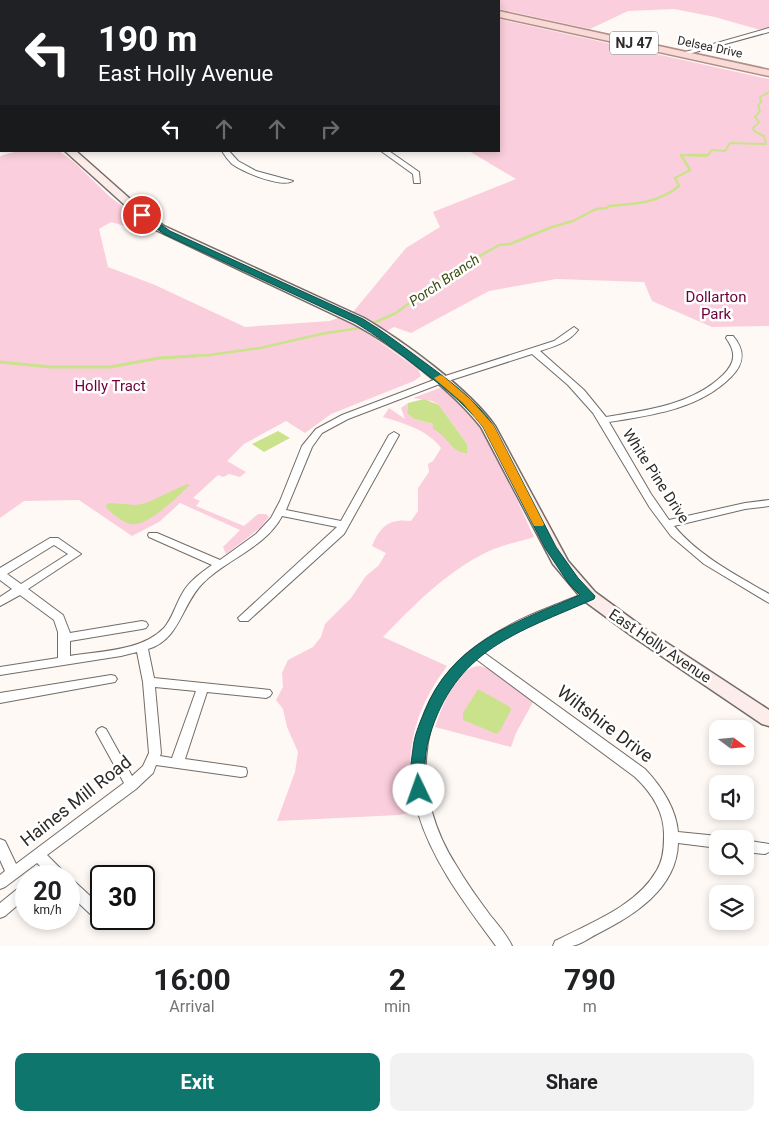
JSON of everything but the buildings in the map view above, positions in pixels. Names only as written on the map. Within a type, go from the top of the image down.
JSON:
[{"type":"main road","name":"Delsea Drive","points":[[500,14],[769,73]]},
{"type":"street","points":[[681,54],[769,30]]},
{"type":"street","name":"East Holly Avenue","points":[[71,152],[160,228],[359,321],[375,330],[442,380],[467,401],[488,426],[551,548],[574,581],[589,596],[638,632],[769,719]]},
{"type":"street","points":[[226,152],[234,161],[266,178],[289,181]]},
{"type":"street","points":[[386,152],[417,172],[417,181]]},
{"type":"street","points":[[0,671],[142,648],[156,641],[169,630],[193,586],[260,536],[280,512],[307,446],[319,431],[340,419],[442,380],[563,340],[574,330]]},
{"type":"street","points":[[603,420],[658,410],[682,403],[706,392],[726,378],[737,363],[739,353],[730,338]]},
{"type":"street","name":"White Pine Drive","points":[[534,351],[574,385],[603,420],[667,524],[684,543],[701,557],[769,599]]},
{"type":"street","points":[[244,618],[334,540],[394,435]]},
{"type":"street","points":[[667,524],[745,506],[769,504]]},
{"type":"street","points":[[280,512],[344,525]]},
{"type":"street","points":[[153,535],[220,564]]},
{"type":"street","points":[[0,602],[21,589],[76,554],[54,540],[0,573],[21,589],[56,614],[64,626],[64,661]]},
{"type":"street","points":[[505,946],[446,865],[428,826],[419,790],[419,749],[432,709],[442,689],[453,674],[475,652],[516,627],[589,596]]},
{"type":"street","points":[[65,638],[142,625]]},
{"type":"street","name":"Haines Mill Road","points":[[0,883],[132,785],[153,760],[156,746],[149,682],[142,648]]},
{"type":"street","name":"Wiltshire Drive","points":[[475,652],[640,773],[661,800],[668,818],[672,837],[668,866],[650,892],[631,906],[560,946]]},
{"type":"street","points":[[0,698],[111,679]]},
{"type":"street","points":[[149,682],[266,693]]},
{"type":"street","points":[[178,763],[203,687]]},
{"type":"street","points":[[102,732],[132,785]]},
{"type":"street","points":[[153,760],[241,772]]},
{"type":"street","points":[[672,837],[709,841]]},
{"type":"street","points":[[0,845],[13,873]]},
{"type":"street","points":[[754,847],[765,848]]},
{"type":"street","points":[[38,855],[45,865]]},
{"type":"street","points":[[80,895],[90,905]]},
{"type":"street","points":[[0,912],[15,899]]},
{"type":"green space","points":[[500,0],[769,0],[769,30],[764,31],[715,17],[674,9],[628,11],[590,29],[500,9]]},
{"type":"green space","name":"Holly Tract","points":[[500,19],[769,79],[769,326],[712,327],[652,301],[644,282],[556,279],[489,291],[411,333],[394,327],[374,338],[418,369],[421,376],[414,381],[331,414],[305,433],[286,421],[244,444],[227,461],[246,472],[240,477],[229,474],[223,477],[218,475],[193,498],[200,501],[196,506],[244,526],[258,514],[266,514],[269,517],[260,528],[226,554],[223,547],[240,530],[180,503],[159,522],[132,536],[79,500],[24,501],[0,518],[0,156],[14,152],[60,152],[74,162],[109,196],[154,230],[149,233],[111,222],[99,229],[108,267],[155,285],[245,327],[330,321],[353,312],[406,248],[440,227],[433,212],[516,179],[471,152],[500,152]]},
{"type":"green space","points":[[440,388],[454,396],[468,410],[481,430],[507,478],[534,537],[492,550],[458,569],[419,601],[383,637],[447,666],[435,683],[426,701],[414,735],[410,772],[414,812],[399,815],[277,821],[295,772],[298,752],[287,727],[283,709],[276,700],[283,687],[282,673],[288,660],[313,647],[321,637],[325,624],[351,598],[366,576],[379,565],[386,553],[372,546],[382,529],[392,522],[411,521],[418,511],[418,488],[429,472],[428,464],[433,461],[441,448],[422,432],[383,417],[389,408],[405,419],[401,408],[408,403],[407,413],[414,419],[433,424],[459,451],[467,444],[439,405],[432,401],[413,398]]},
{"type":"green space","points":[[480,666],[489,669],[533,702],[516,733],[511,747],[435,727],[446,699],[457,680],[471,668]]},
{"type":"shaded area","points":[[424,399],[439,405],[467,444],[467,453],[453,447],[442,435],[433,429],[433,424],[414,419],[407,413],[408,403]]},
{"type":"shaded area","points":[[278,431],[290,438],[264,452],[252,444]]},
{"type":"shaded area","points":[[187,484],[190,485],[162,510],[137,524],[124,522],[107,509],[106,505],[110,503],[136,505],[146,503]]},
{"type":"shaded area","points":[[478,689],[510,707],[511,710],[497,734],[463,720],[463,713]]},
{"type":"waterway","name":"Porch Branch","points":[[708,155],[712,150],[725,151],[730,143],[766,144],[764,136],[754,131],[753,128],[759,122],[755,117],[760,111],[758,106],[761,102],[760,97],[769,92]]},
{"type":"waterway","name":"Porch Branch","points":[[371,324],[396,313],[441,280],[465,269],[466,264],[499,245],[510,244],[552,227],[573,221],[596,209],[646,202],[671,192],[679,186],[675,178],[690,170],[681,155]]},
{"type":"waterway","name":"Porch Branch","points":[[681,155],[708,155]]},
{"type":"waterway","name":"Porch Branch","points":[[688,155],[708,155]]},
{"type":"waterway","name":"Porch Branch","points":[[175,357],[209,355],[260,348],[321,334],[365,327]]},
{"type":"waterway","name":"Porch Branch","points":[[0,362],[51,367],[110,367],[159,358],[196,356]]},
{"type":"slow traffic","points":[[440,378],[467,401],[488,426],[538,524]]},
{"type":"route","points":[[142,215],[167,232],[359,321],[375,330],[457,392],[488,426],[560,564],[589,596],[526,622],[499,636],[475,652],[453,674],[436,699],[421,739],[418,767],[419,790]]},
{"type":"park label","name":"Dollarton Park","points":[[716,306]]}]
